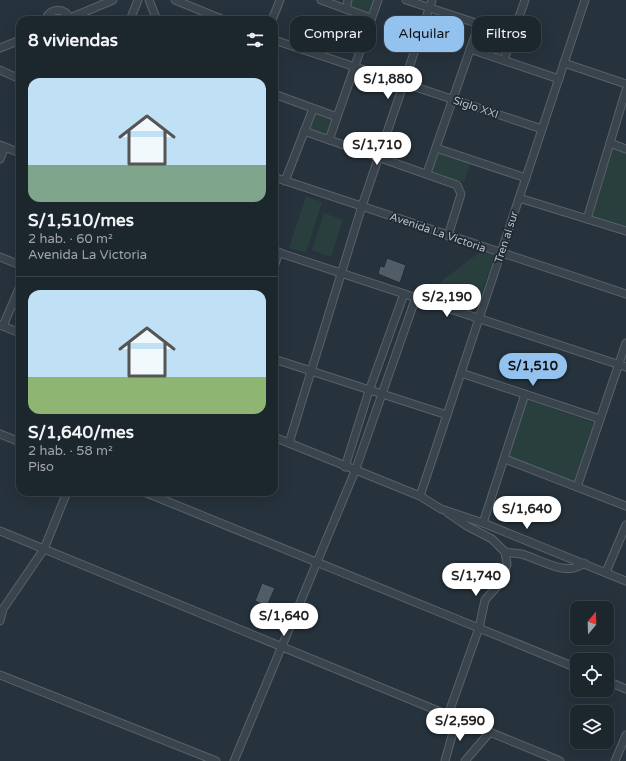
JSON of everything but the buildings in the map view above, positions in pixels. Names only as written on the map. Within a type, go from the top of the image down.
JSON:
[{"type":"street","points":[[78,16],[113,0]]},
{"type":"street","points":[[132,16],[138,0]]},
{"type":"street","points":[[149,0],[155,16]]},
{"type":"street","points":[[175,0],[214,16]]},
{"type":"street","points":[[274,16],[280,0]]},
{"type":"street","points":[[321,0],[365,16]]},
{"type":"street","points":[[346,9],[348,0]]},
{"type":"street","points":[[372,16],[378,0]]},
{"type":"street","points":[[406,0],[472,22]]},
{"type":"street","points":[[289,443],[362,206],[432,0]]},
{"type":"street","points":[[519,16],[525,0]]},
{"type":"street","name":"Tren al sur","points":[[420,496],[559,79],[583,0]]},
{"type":"street","points":[[48,16],[50,12],[58,10],[65,12],[68,16]]},
{"type":"street","name":"Siglo XXI","points":[[278,41],[542,129]]},
{"type":"street","points":[[0,48],[16,42]]},
{"type":"street","points":[[427,173],[454,99],[472,43]]},
{"type":"street","points":[[470,49],[559,79]]},
{"type":"street","points":[[329,140],[359,52]]},
{"type":"street","points":[[504,60],[507,52]]},
{"type":"street","points":[[564,63],[626,84]]},
{"type":"street","points":[[0,70],[16,77]]},
{"type":"street","points":[[587,219],[626,90]]},
{"type":"street","points":[[278,96],[337,117]]},
{"type":"street","points":[[285,181],[313,109]]},
{"type":"street","points":[[304,131],[427,173],[457,185],[461,194],[448,236]]},
{"type":"street","points":[[610,143],[626,149]]},
{"type":"street","points":[[0,159],[3,146],[16,151]]},
{"type":"street","points":[[436,148],[526,178]]},
{"type":"street","name":"Avenida La Victoria","points":[[278,179],[362,206],[500,254],[626,294]]},
{"type":"street","points":[[519,198],[626,231]]},
{"type":"street","points":[[278,252],[622,366]]},
{"type":"street","points":[[0,257],[16,263]]},
{"type":"street","points":[[345,467],[404,294]]},
{"type":"street","points":[[16,295],[2,325],[16,331]]},
{"type":"street","points":[[234,761],[283,647],[355,471],[416,298]]},
{"type":"street","points":[[577,486],[600,419],[622,366],[626,342]]},
{"type":"street","points":[[278,359],[381,395],[447,415]]},
{"type":"street","points":[[461,373],[600,419]]},
{"type":"street","points":[[484,523],[525,394]]},
{"type":"street","points":[[0,434],[16,440]]},
{"type":"street","points":[[278,439],[345,467],[420,496],[441,508],[457,520],[492,539],[505,552],[507,564],[505,573],[501,582],[485,600],[479,628],[448,715]]},
{"type":"street","points":[[504,459],[626,506]]},
{"type":"street","points":[[0,621],[3,609],[44,549],[65,496]]},
{"type":"street","points":[[154,496],[570,665]]},
{"type":"street","points":[[441,508],[484,523],[626,581]]},
{"type":"street","points":[[606,572],[626,524]]},
{"type":"street","points":[[0,531],[560,761]]},
{"type":"street","points":[[505,552],[520,554],[565,568],[574,568],[584,563]]},
{"type":"street","points":[[0,675],[216,761]]},
{"type":"street","points":[[614,684],[626,689]]},
{"type":"street","points":[[445,761],[457,718]]},
{"type":"street","points":[[465,761],[490,732]]},
{"type":"street","points":[[615,761],[626,735]]},
{"type":"green space","points":[[352,0],[376,0],[370,14],[350,7]]},
{"type":"green space","points":[[486,52],[504,52],[502,57]]},
{"type":"green space","points":[[314,112],[334,118],[328,138],[308,131]]},
{"type":"green space","points":[[613,148],[626,152],[626,228],[592,218]]},
{"type":"green space","points":[[437,151],[471,162],[464,182],[431,171]]},
{"type":"green space","points":[[306,196],[322,202],[306,253],[289,248]]},
{"type":"green space","points":[[324,213],[343,220],[331,257],[312,250]]},
{"type":"green space","points":[[481,251],[495,256],[475,310],[426,293]]},
{"type":"green space","points":[[527,400],[595,423],[574,483],[508,457]]}]
